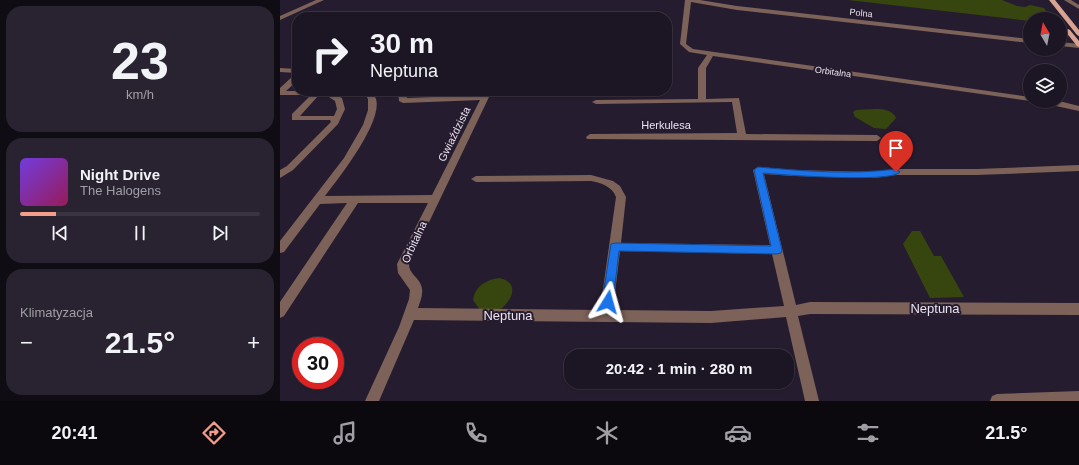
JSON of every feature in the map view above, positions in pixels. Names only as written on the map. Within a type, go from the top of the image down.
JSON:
[{"type":"main road","points":[[1045,0],[1054,12]]},
{"type":"main road","points":[[1052,0],[1079,34]]},
{"type":"main road","points":[[1067,29],[1079,46]]},
{"type":"street","points":[[294,12],[321,0]]},
{"type":"street","name":"Polna","points":[[689,0],[1023,40]]},
{"type":"street","name":"Orbitalna","points":[[689,0],[683,40],[685,48],[691,51],[1023,98]]},
{"type":"street","points":[[1067,0],[1079,7]]},
{"type":"street","points":[[280,18],[292,13]]},
{"type":"street","points":[[1067,45],[1079,46]]},
{"type":"street","points":[[702,100],[702,68],[711,54]]},
{"type":"street","points":[[280,70],[292,71]]},
{"type":"street","points":[[281,91],[292,81]]},
{"type":"street","points":[[281,91],[292,91]]},
{"type":"street","points":[[314,96],[295,116],[295,118],[332,118],[335,122]]},
{"type":"street","points":[[280,175],[290,168],[335,122],[342,109],[339,100],[333,96]]},
{"type":"street","points":[[280,248],[348,159],[367,125],[372,110],[372,96]]},
{"type":"street","name":"Gwiaździsta","points":[[402,96],[403,101],[485,97],[435,199]]},
{"type":"street","points":[[596,102],[736,100],[742,136]]},
{"type":"street","points":[[1067,105],[1079,109]]},
{"type":"street","name":"Herkulesa","points":[[590,137],[742,136],[752,138],[877,138]]},
{"type":"street","points":[[812,401],[758,170],[793,173],[882,175],[896,172],[977,172],[1079,168]]},
{"type":"street","points":[[476,179],[578,177],[601,179],[609,183],[620,192],[621,197],[606,315]]},
{"type":"street","points":[[318,200],[435,199]]},
{"type":"street","name":"Orbitalna","points":[[372,401],[416,297],[416,289],[414,285],[405,276],[402,270],[403,264],[435,199]]},
{"type":"street","points":[[280,312],[355,200]]},
{"type":"street","points":[[615,247],[777,250]]},
{"type":"street","name":"Neptuna","points":[[410,314],[711,317],[792,311],[810,308],[1079,309]]},
{"type":"street","points":[[997,401],[1079,398]]},
{"type":"green space","points":[[848,0],[1002,0],[1017,6],[1025,7],[1030,5],[1044,8],[1047,12],[1023,12],[1023,20]]},
{"type":"green space","points":[[879,109],[889,111],[896,118],[886,129],[874,128],[855,117],[853,112],[856,110]]},
{"type":"green space","points":[[912,231],[920,231],[934,256],[941,256],[964,297],[930,298],[903,244]]},
{"type":"green space","points":[[499,278],[510,284],[512,294],[510,299],[497,312],[480,310],[473,300],[476,291],[482,284]]},
{"type":"route","points":[[608,302],[615,247],[777,250],[758,170],[793,173],[874,175],[896,172]]}]
